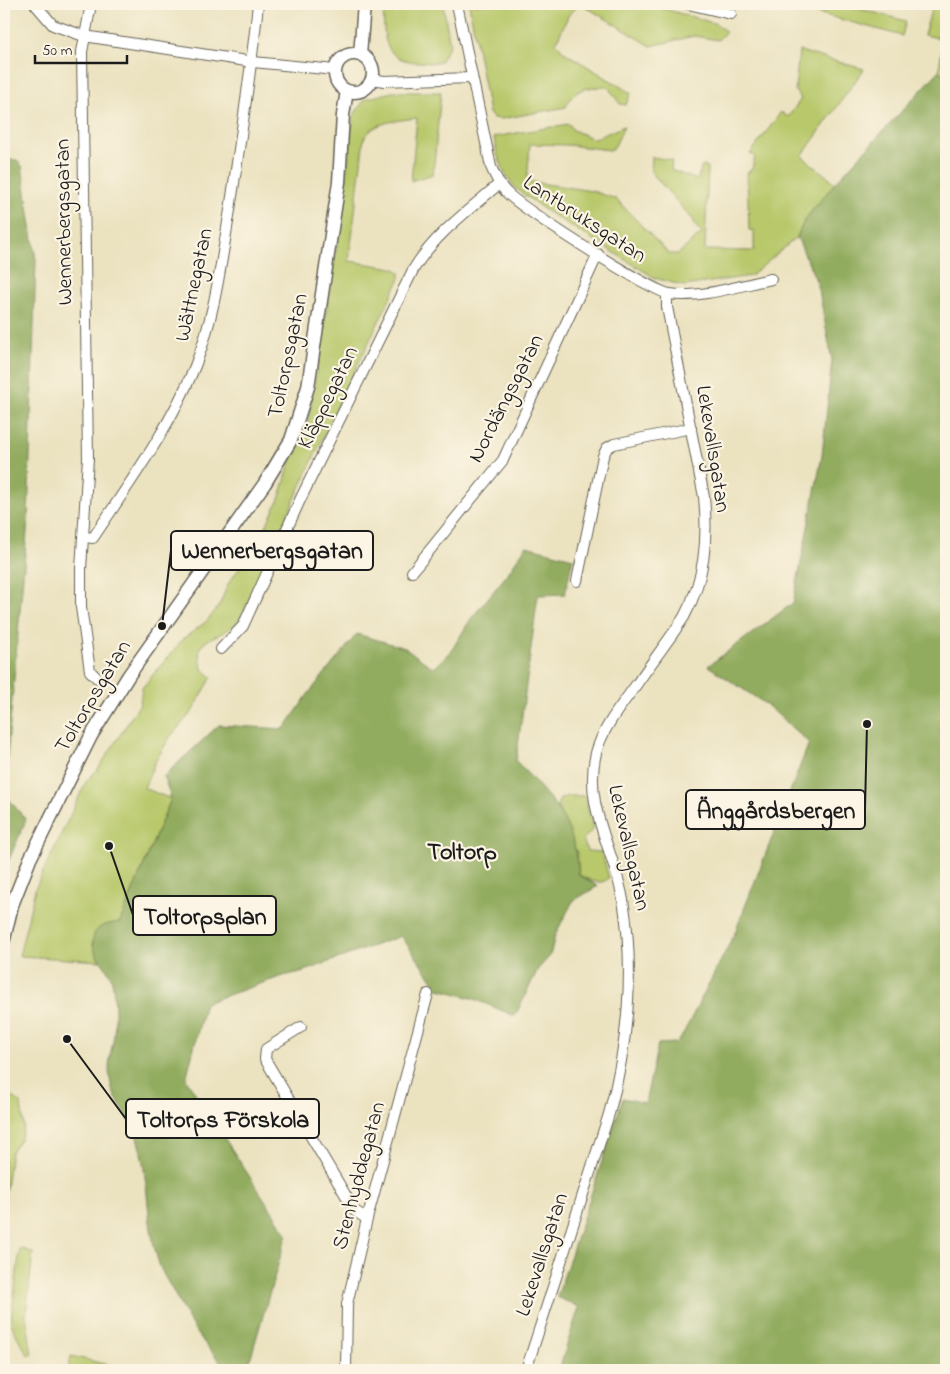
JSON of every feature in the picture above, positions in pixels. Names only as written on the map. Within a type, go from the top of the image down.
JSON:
[{"type":"street","points":[[35,4],[53,25],[84,36],[253,62],[335,70]]},
{"type":"street","name":"Wennerbergsgatan","points":[[90,4],[84,36],[83,221],[88,458],[81,569],[81,606],[90,670],[97,678]]},
{"type":"street","name":"Wättnegatan","points":[[84,538],[93,538],[158,440],[179,403],[196,364],[209,324],[220,274],[253,62],[258,4]]},
{"type":"street","points":[[360,55],[364,4]]},
{"type":"street","name":"Lantbruksgatan","points":[[457,4],[491,167],[500,184],[515,200],[598,254],[667,294]]},
{"type":"street","points":[[688,4],[731,14]]},
{"type":"street","points":[[351,54],[360,55],[371,64],[372,78],[362,90],[347,91],[337,82],[335,70],[342,58],[351,54]]},
{"type":"street","points":[[372,78],[393,81],[471,78]]},
{"type":"street","name":"Toltorpsgatan","points":[[4,939],[12,905],[30,859],[91,736],[129,675],[265,482],[291,440],[308,387],[339,182],[343,115],[347,91]]},
{"type":"street","name":"Kläppegatan","points":[[221,649],[243,626],[300,500],[423,253],[453,223],[500,184]]},
{"type":"street","name":"Nordängsgatan","points":[[412,572],[503,460],[598,254]]},
{"type":"street","points":[[667,294],[692,294],[771,279]]},
{"type":"street","name":"Lekevallsgatan","points":[[526,1370],[609,1114],[622,1058],[629,970],[626,922],[616,872],[593,804],[593,770],[602,737],[611,720],[684,617],[700,581],[704,561],[706,518],[691,428],[667,307],[667,294]]},
{"type":"street","points":[[577,581],[603,456],[607,448],[614,444],[691,428]]},
{"type":"street","name":"Stenhyddegatan","points":[[346,1370],[347,1304],[367,1219],[428,994]]},
{"type":"street","points":[[301,1027],[266,1048],[265,1059],[355,1211],[367,1219]]},
{"type":"green space","points":[[383,4],[443,4],[450,45],[440,62],[428,63],[404,60],[390,50],[386,43]]},
{"type":"green space","points":[[469,4],[581,4],[569,14],[556,43],[564,52],[631,93],[626,105],[620,104],[608,87],[594,87],[578,92],[566,107],[501,119],[493,118],[489,113]]},
{"type":"green space","points":[[581,4],[647,4],[717,24],[726,32],[718,40],[694,36],[651,46]]},
{"type":"green space","points":[[784,4],[841,4],[906,21],[902,36]]},
{"type":"green space","points":[[933,4],[946,4],[946,77],[939,71],[943,39],[924,35]]},
{"type":"green space","points":[[799,51],[864,69],[802,156],[835,183],[805,219],[797,237],[751,276],[684,286],[655,278],[545,210],[515,188],[505,173],[497,154],[494,137],[569,124],[573,130],[594,139],[624,126],[615,146],[610,150],[568,145],[530,144],[527,181],[592,191],[616,199],[669,254],[678,254],[702,233],[693,223],[694,221],[651,172],[652,157],[672,160],[671,170],[697,180],[702,166],[708,167],[705,250],[754,251],[754,231],[749,230],[747,173],[752,169],[755,156],[750,154],[781,112],[788,117],[801,99],[795,91]]},
{"type":"green space","points":[[939,71],[946,77],[946,1370],[559,1370],[579,1307],[557,1297],[623,1098],[645,1103],[658,1044],[676,1043],[682,1036],[734,935],[809,743],[767,705],[708,666],[793,603],[822,456],[832,360],[818,285],[797,237],[805,219],[835,183]]},
{"type":"green space","points":[[392,92],[441,92],[433,174],[411,181],[417,118],[388,122],[369,132],[364,138],[349,261],[393,268],[400,272],[400,278],[329,424],[242,615],[226,631],[210,639],[199,649],[202,669],[212,677],[192,712],[170,737],[155,762],[144,788],[171,799],[120,922],[92,943],[100,961],[19,956],[35,889],[87,780],[98,769],[140,704],[142,688],[183,639],[207,621],[219,606],[228,584],[258,542],[280,497],[293,453],[308,421],[341,221],[353,116],[365,99]]},
{"type":"green space","points":[[4,160],[17,160],[22,166],[36,260],[28,520],[4,791]]},
{"type":"green space","points":[[526,546],[573,558],[565,594],[538,595],[516,761],[559,811],[572,838],[579,875],[598,886],[573,901],[555,935],[550,956],[538,969],[515,1016],[472,998],[439,989],[401,936],[301,972],[283,976],[205,1003],[186,1079],[287,1234],[247,1370],[229,1370],[197,1333],[159,1264],[151,1232],[144,1169],[137,1137],[131,1122],[111,1087],[109,1067],[115,1028],[114,994],[111,976],[95,952],[93,946],[94,936],[98,928],[120,922],[171,799],[164,776],[219,725],[284,729],[309,693],[357,634],[405,648],[433,668],[450,653],[470,620],[506,576]]},
{"type":"green space","points":[[4,793],[26,820],[4,871]]},
{"type":"green space","points":[[567,796],[585,796],[593,829],[583,840],[587,851],[602,852],[609,878],[605,881],[598,882],[579,875],[577,853],[557,805],[560,799]]},
{"type":"green space","points":[[6,1090],[21,1104],[24,1126],[21,1138],[11,1152],[4,1203],[4,1094]]},
{"type":"green space","points":[[20,1248],[33,1253],[26,1315],[32,1355],[28,1355],[14,1331],[11,1321]]},
{"type":"green space","points":[[71,1356],[130,1370],[68,1370]]},
{"type":"place","name":"Wennerbergsgatan","points":[[162,626]]},
{"type":"place","name":"Änggårdsbergen","points":[[867,724]]},
{"type":"place","name":"Toltorpsplan","points":[[109,846]]},
{"type":"place","name":"Toltorps Förskola","points":[[67,1039]]},
{"type":"district","name":"Toltorp","points":[[462,853]]}]
